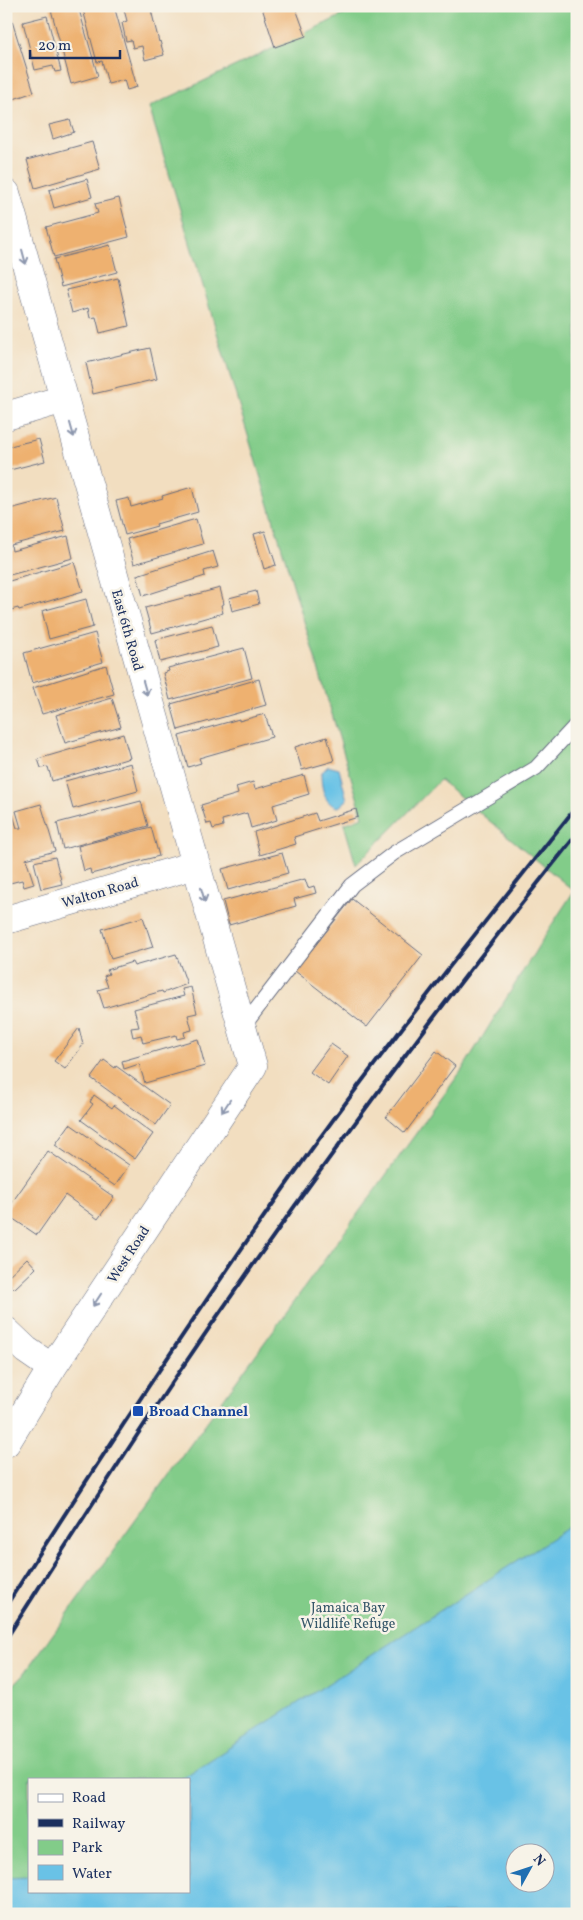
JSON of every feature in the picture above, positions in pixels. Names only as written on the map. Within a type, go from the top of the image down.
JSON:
[{"type":"street","name":"East 6th Road","points":[[6,193],[253,1066]]},
{"type":"street","points":[[6,416],[64,399]]},
{"type":"street","name":"Walton Road","points":[[6,920],[195,864]]},
{"type":"street","name":"West Road","points":[[6,1443],[52,1368],[253,1066]]},
{"type":"street","points":[[6,1331],[26,1350],[52,1368]]},
{"type":"lane","points":[[242,1028],[352,885],[394,853],[536,768],[577,724]]},
{"type":"green space","name":"Jamaica Bay Wildlife Refuge","points":[[362,6],[577,6],[577,1914],[6,1914],[6,1693],[24,1674],[462,1070],[574,891],[440,780],[356,865],[344,824],[363,817],[149,107]]},
{"type":"water","points":[[328,766],[339,769],[347,800],[339,807],[330,803],[324,794],[321,773]]},
{"type":"water","points":[[577,1522],[577,1914],[6,1914],[6,1878],[28,1877],[28,1892],[190,1892],[190,1778],[183,1778]]},
{"type":"building","points":[[50,6],[78,6],[98,76],[71,84]]},
{"type":"building","points":[[82,6],[114,6],[137,87],[127,90],[124,80],[108,84],[102,61],[97,62]]},
{"type":"building","points":[[123,6],[150,6],[164,55],[145,60],[142,46],[133,48],[131,40],[126,41],[122,23],[127,21]]},
{"type":"building","points":[[268,6],[295,6],[306,36],[275,47],[262,8]]},
{"type":"building","points":[[47,16],[61,71],[55,72],[53,66],[35,70],[23,22]]},
{"type":"building","points":[[12,21],[34,92],[8,101],[6,94],[6,24]]},
{"type":"building","points":[[70,120],[74,132],[53,139],[49,125]]},
{"type":"building","points":[[92,142],[100,169],[35,188],[27,160]]},
{"type":"building","points":[[87,179],[92,197],[54,208],[49,190]]},
{"type":"building","points":[[119,198],[129,237],[54,257],[46,227],[98,213],[95,204]]},
{"type":"building","points":[[110,245],[117,272],[61,287],[54,259]]},
{"type":"building","points":[[118,278],[129,326],[100,333],[96,317],[90,318],[88,308],[72,313],[66,290]]},
{"type":"building","points":[[150,348],[157,379],[93,394],[86,363]]},
{"type":"building","points":[[39,439],[45,461],[6,471],[6,447]]},
{"type":"building","points":[[192,487],[198,512],[125,535],[116,501],[129,498],[131,507]]},
{"type":"building","points":[[56,497],[65,531],[11,545],[12,551],[68,536],[73,558],[6,576],[6,510]]},
{"type":"building","points":[[196,519],[203,544],[134,564],[127,539]]},
{"type":"building","points":[[265,531],[276,565],[264,569],[254,534]]},
{"type":"building","points":[[213,551],[218,567],[204,571],[205,576],[143,596],[137,575]]},
{"type":"building","points":[[74,562],[83,591],[19,610],[18,608],[11,610],[6,592],[6,582]]},
{"type":"building","points":[[220,588],[224,604],[221,605],[223,613],[152,633],[145,608]]},
{"type":"building","points":[[256,591],[259,604],[232,611],[229,598]]},
{"type":"building","points":[[86,599],[93,627],[49,639],[42,611]]},
{"type":"building","points":[[212,625],[218,647],[160,662],[155,640]]},
{"type":"building","points":[[95,633],[103,662],[32,683],[24,653]]},
{"type":"building","points":[[244,648],[252,678],[170,700],[163,673],[169,671],[168,668]]},
{"type":"building","points":[[106,665],[114,694],[42,714],[33,688]]},
{"type":"building","points":[[259,679],[266,705],[178,730],[171,704]]},
{"type":"building","points":[[112,698],[121,727],[65,743],[56,715]]},
{"type":"building","points":[[265,714],[272,737],[199,758],[201,763],[188,767],[179,736],[239,719],[239,721]]},
{"type":"building","points":[[123,734],[130,758],[52,781],[48,767],[41,768],[38,759]]},
{"type":"building","points":[[327,737],[334,761],[302,770],[295,747]]},
{"type":"building","points":[[131,763],[138,791],[73,809],[65,781]]},
{"type":"building","points":[[304,775],[309,794],[273,805],[277,820],[251,828],[247,813],[222,820],[223,826],[213,829],[211,823],[207,824],[201,805],[238,794],[236,787],[253,782],[255,789]]},
{"type":"building","points":[[141,801],[148,826],[63,849],[57,823]]},
{"type":"building","points":[[41,804],[55,851],[26,859],[34,884],[24,887],[22,880],[6,884],[6,817],[13,815],[17,828],[21,828],[16,811]]},
{"type":"building","points":[[356,809],[358,817],[294,837],[296,844],[260,855],[254,832],[315,813],[318,821]]},
{"type":"building","points":[[151,827],[159,856],[91,874],[90,869],[84,871],[78,846]]},
{"type":"building","points":[[282,853],[288,873],[228,890],[222,869]]},
{"type":"building","points":[[55,857],[62,884],[41,889],[34,862]]},
{"type":"building","points":[[305,879],[308,888],[314,886],[316,893],[294,899],[296,906],[229,925],[223,901]]},
{"type":"building","points":[[352,899],[423,955],[367,1027],[295,971]]},
{"type":"building","points":[[143,917],[153,947],[111,959],[102,929]]},
{"type":"building","points":[[176,954],[187,984],[163,993],[162,991],[104,1008],[98,990],[108,987],[104,976],[109,974],[107,970],[132,962],[134,966]]},
{"type":"building","points":[[191,987],[197,1013],[188,1015],[192,1030],[184,1032],[185,1037],[177,1039],[176,1035],[143,1043],[141,1035],[133,1037],[131,1028],[139,1027],[134,1009],[184,996],[182,989]]},
{"type":"building","points":[[79,1028],[83,1045],[65,1069],[54,1061]]},
{"type":"building","points":[[198,1039],[205,1066],[145,1083],[139,1064],[124,1069],[122,1061]]},
{"type":"building","points":[[331,1044],[348,1056],[328,1085],[310,1072]]},
{"type":"building","points":[[436,1051],[455,1066],[405,1133],[386,1117]]},
{"type":"building","points":[[104,1060],[115,1068],[116,1066],[170,1105],[156,1125],[91,1078]]},
{"type":"building","points":[[94,1095],[112,1108],[114,1105],[153,1134],[135,1159],[81,1120],[93,1104],[90,1102]]},
{"type":"building","points":[[70,1124],[129,1165],[115,1186],[55,1145]]},
{"type":"building","points":[[48,1151],[114,1197],[98,1219],[65,1195],[37,1235],[6,1214],[6,1211]]},
{"type":"building","points":[[27,1258],[36,1268],[14,1289],[6,1281],[6,1278]]},
{"type":"railway","points":[[6,1606],[155,1376],[311,1150],[475,934],[577,806]]},
{"type":"railway","points":[[6,1639],[152,1413],[270,1241],[420,1035],[577,834]]},
{"type":"place","name":"Broad Channel","points":[[138,1411]]}]
